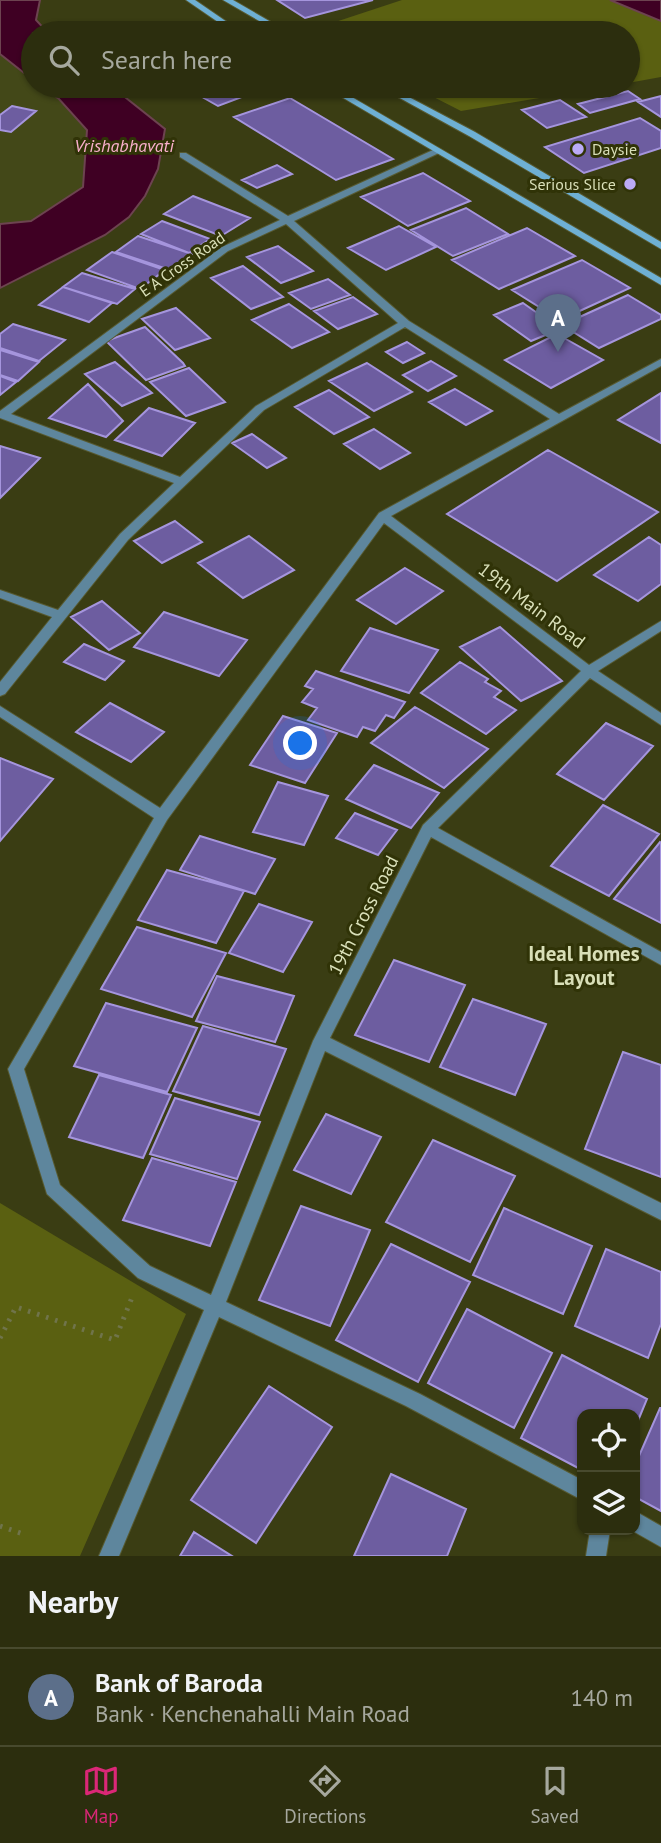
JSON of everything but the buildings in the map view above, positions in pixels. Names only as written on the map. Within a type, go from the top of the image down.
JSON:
[{"type":"main road","points":[[190,0],[221,21]]},
{"type":"main road","points":[[227,0],[265,21]]},
{"type":"main road","points":[[347,98],[661,282]]},
{"type":"main road","points":[[404,98],[472,134],[661,246]]},
{"type":"street","name":"E A Cross Road","points":[[2,415],[225,250],[436,152]]},
{"type":"street","points":[[183,155],[287,220],[405,323],[557,418]]},
{"type":"street","points":[[0,691],[124,537],[260,408],[405,323]]},
{"type":"street","points":[[577,1487],[413,1400],[144,1272],[53,1189],[16,1069],[162,816],[383,516],[661,362]]},
{"type":"street","points":[[2,415],[182,482]]},
{"type":"street","name":"19th Main Road","points":[[383,516],[589,671],[661,720]]},
{"type":"street","points":[[0,594],[61,616]]},
{"type":"street","name":"19th Cross Road","points":[[109,1556],[215,1306],[321,1041],[428,829],[589,671],[661,625]]},
{"type":"street","points":[[0,710],[162,816]]},
{"type":"street","points":[[428,829],[661,959]]},
{"type":"street","points":[[321,1041],[661,1212]]},
{"type":"street","points":[[640,1524],[661,1536]]},
{"type":"street","points":[[596,1556],[599,1535]]},
{"type":"path","points":[[0,1338],[16,1307],[115,1340],[144,1272]]},
{"type":"path","points":[[0,1525],[26,1535]]},
{"type":"shaded area","points":[[402,0],[610,0],[661,21],[661,77],[640,81],[640,21],[338,21]]},
{"type":"shaded area","points":[[0,54],[21,71],[21,98],[58,98],[87,130],[83,188],[31,221],[0,224]]},
{"type":"shaded area","points":[[436,98],[539,98],[461,111]]},
{"type":"shaded area","points":[[0,1203],[186,1314],[80,1556],[0,1556]]},
{"type":"water","points":[[0,0],[40,0],[37,21],[21,21],[21,71],[0,54]]},
{"type":"water","points":[[610,0],[661,0],[661,21]]},
{"type":"water","name":"Vrishabhavati","points":[[126,98],[165,129],[158,169],[145,196],[129,217],[105,235],[0,288],[0,224],[31,221],[83,187],[87,130],[59,99]]},
{"type":"place","name":"Daysie","points":[[578,149]]},
{"type":"place","name":"Serious Slice","points":[[630,184]]},
{"type":"place","name":"Bank of Baroda","points":[[558,352]]},
{"type":"district","name":"Ideal Homes Layout","points":[[584,966]]}]
